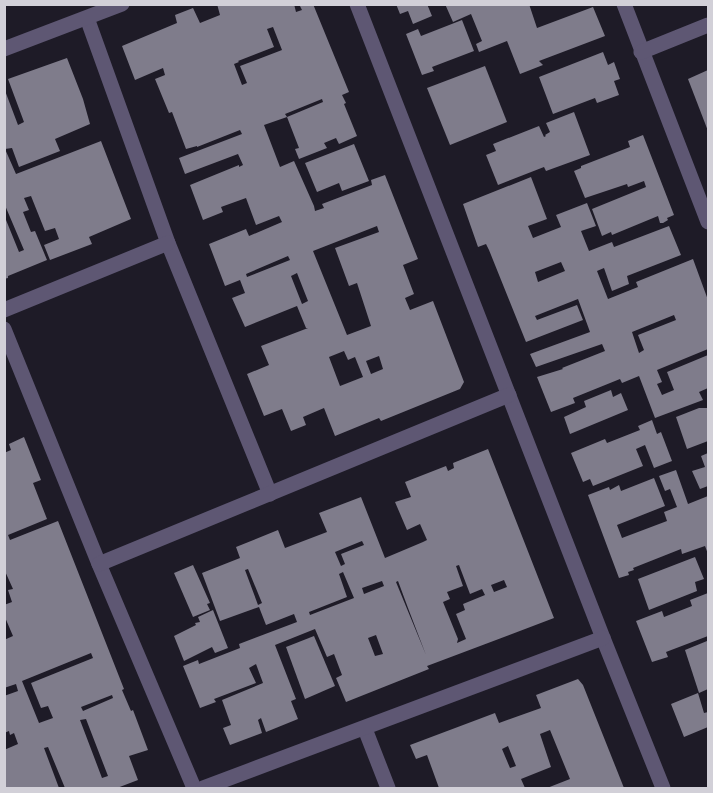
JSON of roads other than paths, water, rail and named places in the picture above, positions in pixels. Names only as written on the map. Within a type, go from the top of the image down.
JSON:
[{"type":"street","points":[[4,49],[122,4]]},
{"type":"street","points":[[357,4],[663,789]]},
{"type":"street","points":[[624,4],[708,222]]},
{"type":"street","points":[[87,18],[168,243],[270,494]]},
{"type":"street","points":[[641,52],[708,26]]},
{"type":"street","points":[[4,310],[168,243]]},
{"type":"street","points":[[4,329],[99,564],[194,789]]},
{"type":"street","points":[[99,564],[509,395]]},
{"type":"street","points":[[203,789],[603,638]]},
{"type":"street","points":[[365,729],[387,789]]}]
